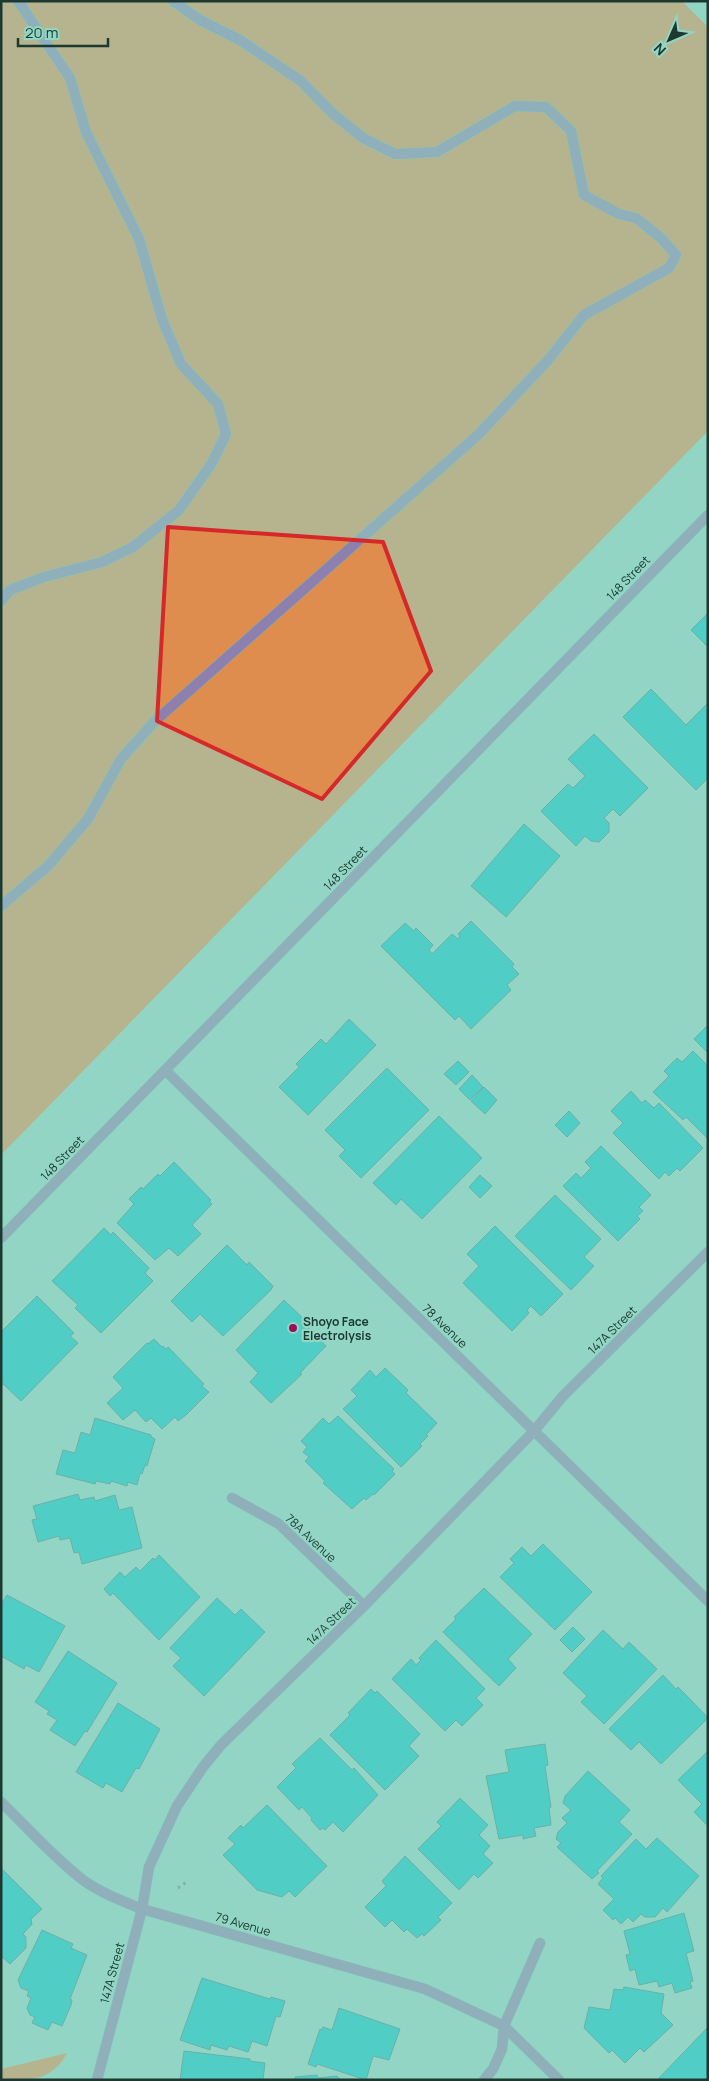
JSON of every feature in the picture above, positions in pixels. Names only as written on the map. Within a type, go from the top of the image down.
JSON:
[{"type":"street","points":[[1,601],[10,590],[44,577],[102,562],[133,547],[179,510],[212,463],[226,434],[218,404],[181,364],[162,319],[139,240],[86,132],[70,78],[18,1]]},
{"type":"street","points":[[1,906],[48,866],[88,819],[121,759],[154,722],[479,434],[544,365],[584,315],[669,268],[676,255],[660,237],[636,218],[619,214],[584,195],[571,131],[546,107],[515,106],[437,152],[395,154],[363,138],[332,113],[301,81],[240,40],[200,20],[173,1]]},
{"type":"street","name":"148 Street","points":[[1,1238],[708,515]]},
{"type":"street","name":"78 Avenue","points":[[165,1070],[708,1601]]},
{"type":"street","name":"147A Street","points":[[97,2080],[142,1909],[149,1867],[166,1826],[203,1767],[221,1745],[364,1606],[534,1431],[563,1396],[708,1252]]},
{"type":"street","name":"78A Avenue","points":[[232,1498],[279,1524],[364,1606]]},
{"type":"street","name":"79 Avenue","points":[[1,1802],[65,1865],[84,1880],[104,1892],[142,1909],[425,1989],[504,2026],[559,2080]]},
{"type":"street","points":[[484,2080],[493,2069],[502,2049],[504,2026],[540,1944]]},
{"type":"path","points":[[178,1888],[188,1881]]},
{"type":"highlighted area","points":[[168,527],[383,542],[431,671],[322,799],[157,721]]},
{"type":"shaded area","points":[[1,1],[682,1],[708,27],[708,431],[1,1155]]},
{"type":"shaded area","points":[[67,2053],[55,2069],[48,2074],[32,2079],[1,2080],[1,2069]]},
{"type":"building","points":[[708,613],[708,647],[691,630]]},
{"type":"building","points":[[651,689],[686,725],[708,703],[708,778],[696,790],[623,717]]},
{"type":"building","points":[[594,734],[648,788],[620,816],[613,809],[604,818],[609,823],[609,832],[599,842],[591,841],[585,836],[576,846],[541,811],[568,784],[573,788],[585,776],[568,759]]},
{"type":"building","points":[[524,824],[560,856],[506,917],[471,886]]},
{"type":"building","points":[[471,921],[514,964],[512,967],[519,974],[507,985],[511,990],[471,1029],[459,1016],[455,1020],[381,946],[405,923],[414,931],[416,928],[433,945],[429,950],[432,954],[452,934],[458,939],[460,936],[458,934]]},
{"type":"building","points":[[349,1019],[376,1045],[308,1115],[279,1087],[299,1067],[296,1064],[321,1039],[326,1044]]},
{"type":"building","points":[[708,1025],[708,1053],[694,1039]]},
{"type":"building","points":[[693,1051],[708,1066],[708,1139],[686,1117],[683,1120],[653,1092],[669,1076],[664,1071],[677,1058],[682,1062]]},
{"type":"building","points":[[458,1061],[469,1072],[456,1085],[444,1074]]},
{"type":"building","points":[[387,1068],[429,1110],[361,1178],[339,1156],[345,1150],[325,1130]]},
{"type":"building","points":[[472,1075],[483,1087],[470,1100],[459,1089]]},
{"type":"building","points":[[484,1087],[497,1100],[485,1114],[471,1101]]},
{"type":"building","points":[[631,1091],[642,1103],[645,1100],[654,1108],[659,1103],[703,1148],[680,1171],[677,1168],[669,1176],[665,1172],[659,1179],[613,1133],[623,1123],[611,1111]]},
{"type":"building","points":[[569,1111],[580,1123],[567,1137],[555,1125]]},
{"type":"building","points":[[439,1116],[482,1158],[422,1219],[401,1199],[396,1205],[373,1183]]},
{"type":"building","points":[[601,1146],[651,1195],[639,1207],[643,1211],[637,1216],[640,1219],[618,1241],[563,1186],[576,1173],[581,1178],[591,1168],[585,1162]]},
{"type":"building","points":[[174,1162],[211,1200],[209,1201],[212,1204],[192,1225],[201,1234],[178,1256],[169,1248],[155,1260],[117,1223],[134,1204],[129,1199],[141,1187],[143,1189],[158,1174],[160,1176]]},
{"type":"building","points":[[480,1175],[492,1186],[480,1198],[469,1187]]},
{"type":"building","points":[[555,1195],[601,1239],[584,1257],[594,1266],[571,1290],[515,1236]]},
{"type":"building","points":[[495,1226],[563,1294],[541,1316],[531,1306],[527,1310],[529,1313],[512,1331],[463,1283],[479,1266],[467,1254]]},
{"type":"building","points":[[104,1228],[111,1235],[113,1232],[149,1268],[145,1273],[153,1281],[101,1333],[75,1308],[78,1305],[52,1281]]},
{"type":"building","points":[[227,1245],[247,1265],[249,1262],[273,1286],[223,1336],[200,1314],[192,1322],[171,1301]]},
{"type":"building","points":[[37,1296],[74,1333],[70,1336],[78,1343],[21,1401],[1,1382],[1,1332]]},
{"type":"building","points":[[284,1300],[310,1325],[308,1327],[326,1346],[300,1373],[302,1374],[271,1403],[250,1382],[258,1373],[236,1350]]},
{"type":"building","points":[[154,1339],[162,1347],[166,1349],[168,1347],[204,1384],[202,1386],[209,1392],[186,1415],[178,1421],[175,1417],[162,1429],[151,1418],[146,1422],[135,1410],[123,1420],[107,1403],[123,1388],[113,1377],[147,1343]]},
{"type":"building","points":[[385,1368],[408,1390],[406,1393],[437,1423],[420,1444],[422,1446],[401,1467],[343,1409],[357,1396],[351,1390],[370,1370],[376,1377]]},
{"type":"building","points":[[338,1416],[394,1469],[392,1471],[395,1474],[374,1495],[366,1500],[364,1498],[352,1509],[323,1483],[325,1481],[305,1461],[309,1457],[303,1452],[307,1447],[301,1441],[323,1418],[329,1424]]},
{"type":"building","points":[[95,1418],[151,1435],[155,1439],[147,1466],[145,1465],[142,1474],[140,1473],[137,1485],[128,1482],[127,1486],[111,1481],[110,1484],[96,1481],[95,1484],[56,1474],[63,1450],[75,1453],[81,1432],[90,1435]]},
{"type":"building","points":[[78,1494],[80,1500],[94,1497],[95,1501],[115,1495],[119,1510],[132,1507],[142,1548],[82,1564],[79,1552],[74,1553],[70,1538],[60,1540],[59,1536],[38,1542],[32,1520],[37,1519],[33,1506]]},
{"type":"building","points":[[543,1544],[592,1592],[555,1630],[500,1577],[514,1563],[510,1559],[522,1547],[531,1556]]},
{"type":"building","points":[[159,1555],[200,1597],[159,1640],[113,1593],[110,1596],[104,1589],[120,1572],[125,1577],[136,1567],[140,1571],[153,1558],[155,1560]]},
{"type":"building","points":[[484,1588],[532,1634],[508,1659],[516,1668],[499,1686],[443,1632],[456,1619],[454,1617]]},
{"type":"building","points":[[7,1595],[65,1626],[39,1672],[26,1665],[24,1669],[1,1656],[1,1605]]},
{"type":"building","points":[[217,1598],[235,1615],[241,1609],[265,1632],[204,1696],[173,1666],[181,1658],[170,1648]]},
{"type":"building","points":[[573,1627],[585,1639],[572,1652],[560,1640]]},
{"type":"building","points":[[603,1630],[623,1649],[629,1642],[657,1669],[604,1724],[581,1702],[587,1696],[563,1673]]},
{"type":"building","points":[[436,1640],[485,1689],[476,1698],[483,1705],[462,1726],[456,1720],[445,1731],[392,1679],[411,1659],[416,1665],[421,1660],[419,1658]]},
{"type":"building","points":[[68,1651],[117,1683],[87,1732],[85,1731],[75,1746],[50,1730],[57,1720],[47,1714],[49,1711],[35,1702]]},
{"type":"building","points":[[663,1675],[676,1689],[678,1687],[708,1718],[661,1764],[639,1742],[631,1750],[609,1729]]},
{"type":"building","points":[[371,1689],[375,1693],[377,1691],[420,1734],[409,1746],[419,1756],[385,1790],[330,1735],[350,1715],[348,1713]]},
{"type":"building","points":[[118,1703],[160,1729],[139,1769],[136,1768],[122,1792],[106,1783],[103,1788],[76,1772]]},
{"type":"building","points":[[320,1738],[352,1770],[354,1768],[378,1795],[343,1832],[333,1822],[325,1830],[323,1828],[320,1830],[302,1807],[299,1810],[277,1787],[296,1768],[292,1764]]},
{"type":"building","points":[[545,1744],[548,1765],[545,1766],[551,1807],[549,1808],[551,1825],[534,1828],[536,1836],[523,1839],[523,1835],[499,1839],[486,1776],[509,1772],[505,1750]]},
{"type":"building","points":[[708,1751],[708,1826],[694,1812],[702,1804],[678,1780]]},
{"type":"building","points":[[588,1771],[630,1810],[619,1822],[632,1834],[597,1871],[599,1873],[592,1879],[557,1847],[561,1843],[556,1839],[558,1832],[567,1823],[562,1818],[571,1810],[563,1803],[565,1796]]},
{"type":"building","points":[[460,1798],[488,1825],[479,1835],[490,1846],[483,1854],[493,1863],[478,1878],[474,1874],[459,1890],[418,1849],[441,1826],[437,1822]]},
{"type":"building","points":[[267,1805],[327,1866],[295,1897],[289,1891],[282,1897],[257,1890],[223,1855],[235,1844],[228,1838],[241,1825],[243,1828]]},
{"type":"building","points":[[657,1838],[699,1876],[667,1912],[663,1908],[655,1917],[645,1917],[641,1914],[633,1922],[628,1917],[621,1924],[615,1918],[613,1920],[603,1910],[614,1899],[598,1884],[603,1878],[601,1876],[636,1839],[646,1849]]},
{"type":"building","points":[[405,1856],[452,1903],[438,1917],[441,1920],[424,1936],[422,1934],[417,1938],[407,1929],[404,1932],[392,1920],[385,1927],[365,1907],[386,1886],[382,1881]]},
{"type":"building","points":[[1,1868],[42,1909],[31,1919],[32,1924],[23,1934],[26,1937],[26,1948],[10,1964],[1,1956]]},
{"type":"building","points":[[684,1913],[694,1951],[686,1953],[693,1981],[690,1982],[692,1988],[675,1993],[672,1983],[659,1987],[657,1981],[639,1985],[635,1969],[630,1971],[626,1955],[630,1954],[624,1931]]},
{"type":"building","points":[[42,1930],[73,1944],[71,1948],[87,1955],[70,1999],[72,2000],[71,2005],[62,2026],[52,2022],[48,2030],[32,2023],[35,2017],[30,2015],[27,2008],[31,1998],[27,1996],[29,1991],[21,1988],[18,1980]]},
{"type":"building","points":[[202,1978],[270,1999],[271,1997],[285,2001],[280,2017],[276,2016],[267,2046],[252,2041],[248,2052],[229,2046],[227,2050],[211,2045],[210,2050],[180,2040]]},
{"type":"building","points":[[624,1987],[664,1994],[661,2013],[673,2025],[644,2052],[640,2048],[625,2063],[612,2050],[609,2053],[584,2028],[589,2007],[610,2010],[614,1989],[623,1990]]},
{"type":"building","points":[[339,2008],[400,2029],[389,2060],[373,2056],[366,2080],[317,2064],[316,2067],[308,2064],[320,2029],[322,2030],[323,2027],[332,2030]]},
{"type":"building","points":[[708,2027],[708,2080],[660,2080],[659,2078]]},
{"type":"building","points":[[184,2051],[250,2059],[250,2061],[265,2063],[263,2080],[180,2080]]},
{"type":"building","points":[[317,2075],[318,2078],[337,2076],[341,2080],[295,2080],[295,2077]]},
{"type":"place","name":"Shoyo Face Electrolysis","points":[[293,1328]]}]
